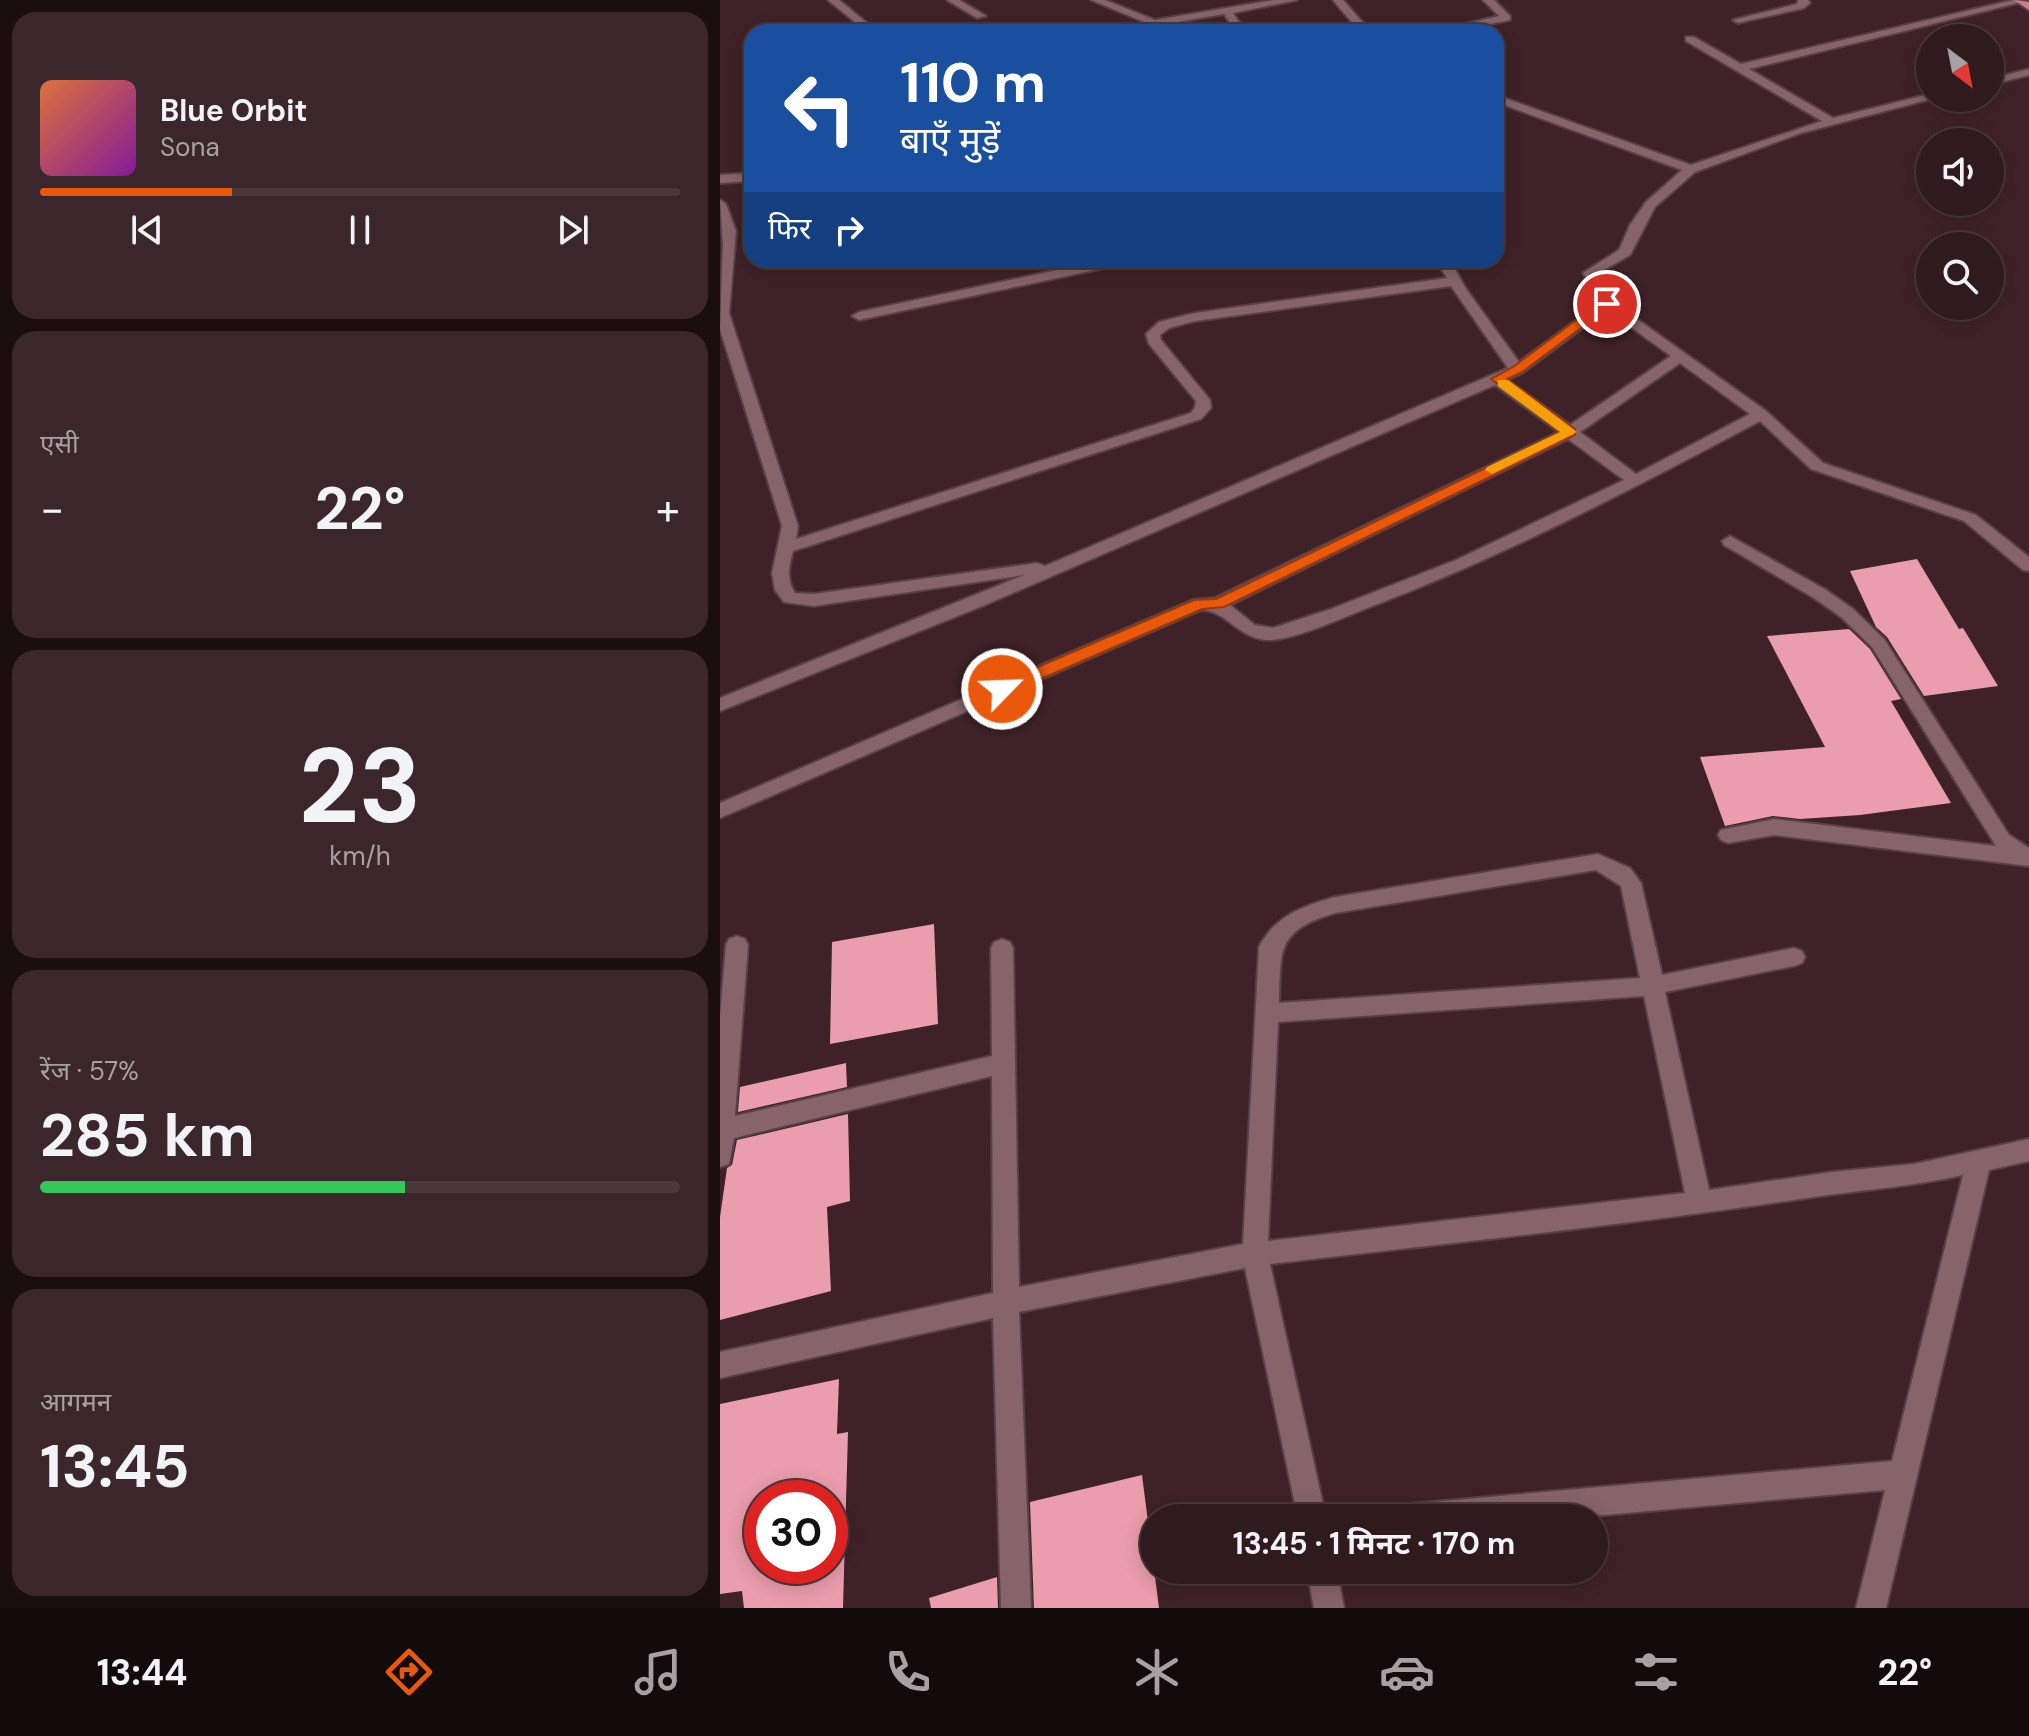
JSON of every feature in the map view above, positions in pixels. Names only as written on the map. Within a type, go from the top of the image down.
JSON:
[{"type":"street","points":[[833,0],[863,24]]},
{"type":"street","points":[[952,0],[981,16]]},
{"type":"street","points":[[1096,0],[1154,23],[1292,0]]},
{"type":"street","points":[[1338,0],[1359,24]]},
{"type":"street","points":[[1476,24],[1506,18],[1488,0]]},
{"type":"street","points":[[1738,20],[1800,6],[1805,3],[1803,0]]},
{"type":"street","points":[[1739,68],[2023,3]]},
{"type":"street","points":[[1226,10],[1236,24]]},
{"type":"street","points":[[1690,39],[1831,122]]},
{"type":"street","points":[[2004,78],[2029,72]]},
{"type":"street","points":[[1504,101],[1691,169]]},
{"type":"street","points":[[1916,101],[1797,131],[1691,169],[1653,198],[1633,229],[1625,252],[1590,273],[1607,304],[1761,414],[1817,466],[1970,518],[2029,566]]},
{"type":"street","points":[[720,179],[744,178]]},
{"type":"street","points":[[720,204],[729,221],[732,239],[720,293],[722,313],[790,526],[777,578],[781,589],[790,598],[802,599],[1059,565]]},
{"type":"street","points":[[859,316],[1085,268]]},
{"type":"street","points":[[1448,268],[1517,370]]},
{"type":"street","points":[[786,548],[1196,416],[1203,408],[1203,400],[1154,341],[1153,334],[1164,325],[1195,317],[1455,281]]},
{"type":"street","points":[[720,705],[979,601],[1517,370],[1607,304]]},
{"type":"street","points":[[720,811],[1199,604],[1218,604],[1570,432],[1682,355]]},
{"type":"street","points":[[1497,379],[1636,481]]},
{"type":"street","points":[[1218,604],[1243,627],[1257,635],[1287,630],[1425,579],[1636,481],[1761,414]]},
{"type":"street","points":[[1730,541],[1820,594],[1847,613],[1878,643],[2002,840],[2028,858]]},
{"type":"street","points":[[1728,835],[1774,827],[2028,858]]},
{"type":"street","points":[[1309,1504],[1255,1254],[1270,947],[1282,930],[1298,916],[1335,905],[1598,862],[1623,874],[1631,883],[1699,1203]]},
{"type":"street","points":[[720,1156],[737,945]]},
{"type":"street","points":[[1002,948],[1006,1303],[1016,1608]]},
{"type":"street","points":[[1267,1013],[1652,986],[1794,957]]},
{"type":"street","points":[[722,1130],[1003,1063]]},
{"type":"street","points":[[720,1365],[1006,1303],[1255,1254],[1914,1175],[2029,1150]]},
{"type":"street","points":[[1871,1608],[1979,1159]]},
{"type":"street","points":[[1567,1504],[1903,1474]]},
{"type":"street","points":[[1325,1584],[1329,1608]]},
{"type":"building","points":[[1917,559],[1998,686],[1924,696],[1887,637],[1876,627],[1850,571]]},
{"type":"building","points":[[1849,629],[1870,649],[1901,699],[1891,701],[1951,803],[1860,815],[1800,819],[1773,816],[1725,826],[1700,757],[1825,747],[1767,636]]},
{"type":"building","points":[[934,924],[938,1024],[830,1044],[832,942]]},
{"type":"building","points":[[846,1063],[847,1087],[738,1112],[740,1087]]},
{"type":"building","points":[[848,1114],[850,1201],[827,1207],[831,1291],[720,1320],[720,1217],[727,1168],[732,1165],[737,1140]]},
{"type":"building","points":[[839,1379],[837,1434],[848,1432],[847,1480],[744,1480],[744,1584],[844,1584],[843,1608],[744,1608],[742,1591],[720,1594],[720,1404]]},
{"type":"building","points":[[1142,1475],[1146,1504],[1140,1504],[1140,1584],[1156,1584],[1159,1608],[1034,1608],[1030,1502]]},
{"type":"building","points":[[997,1577],[998,1608],[931,1608],[929,1598]]},
{"type":"slow traffic","points":[[1492,470],[1570,432],[1503,383]]},
{"type":"route","points":[[1002,689],[1199,604],[1218,604],[1570,432],[1497,379],[1517,370],[1607,304]]}]
